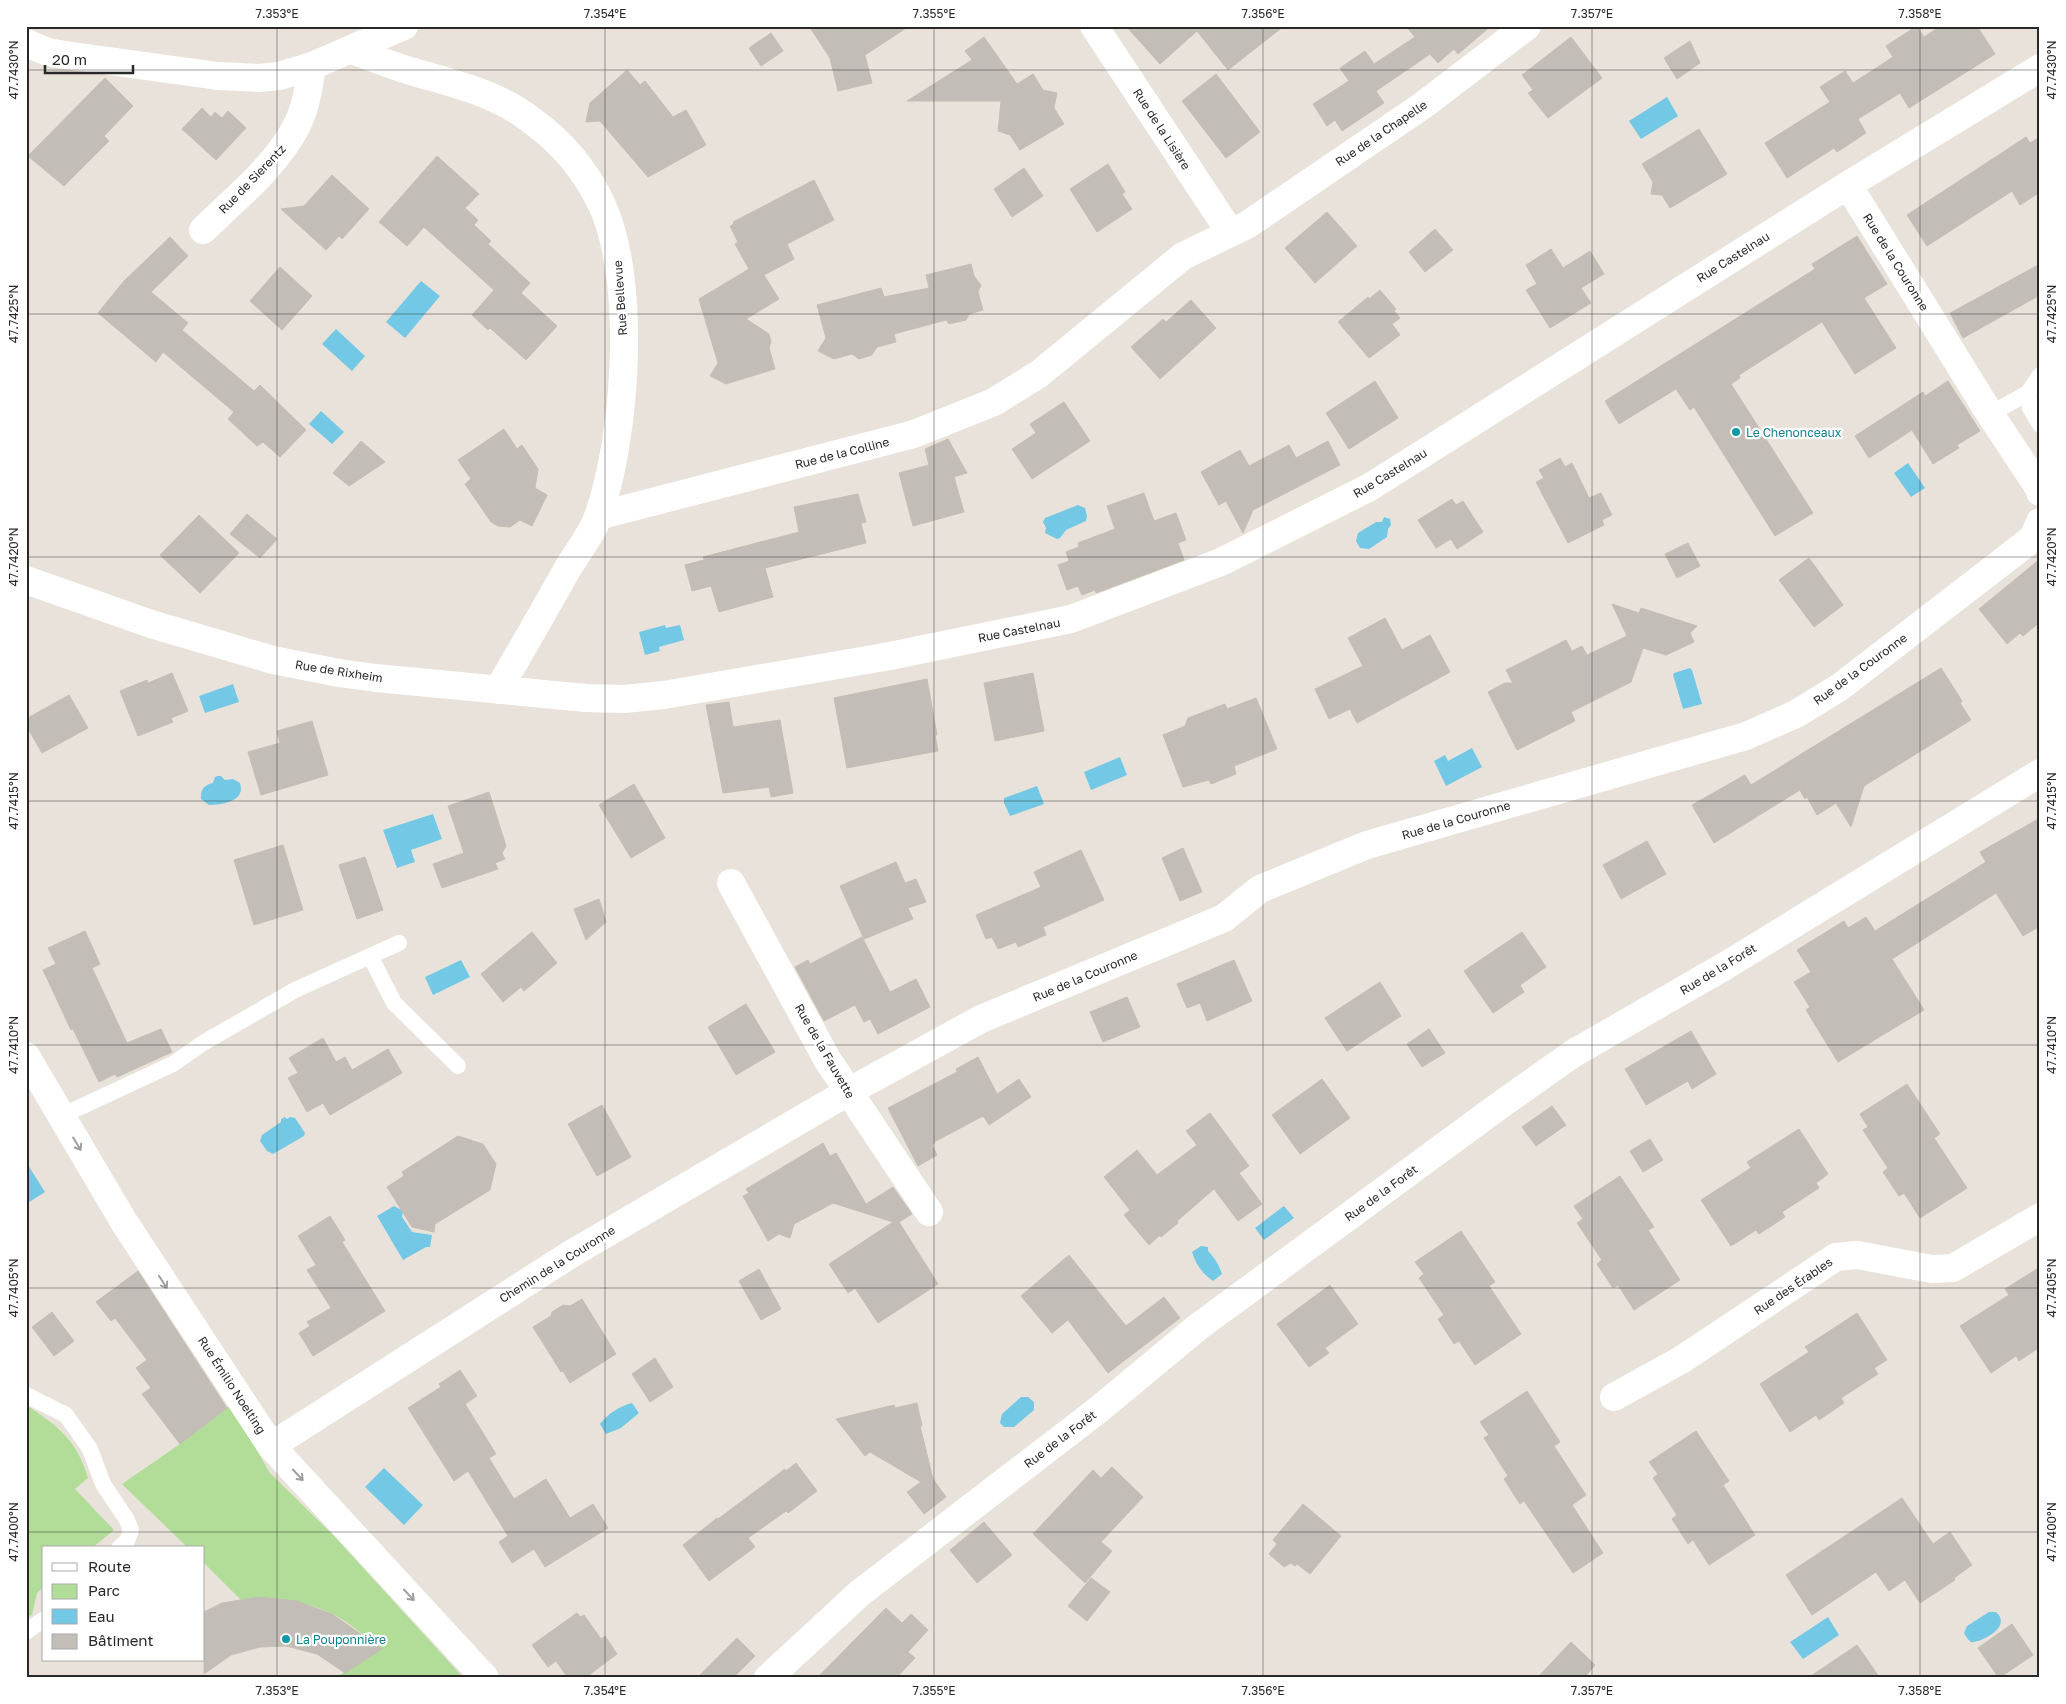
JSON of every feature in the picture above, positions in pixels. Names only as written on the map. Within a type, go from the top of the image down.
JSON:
[{"type":"street","points":[[26,43],[48,52],[65,55],[240,78],[259,78],[278,76],[312,66],[404,26]]},
{"type":"street","name":"Rue de la Lisière","points":[[1094,26],[1230,232]]},
{"type":"street","name":"Rue de la Chapelle","points":[[1230,232],[1247,224],[1422,106],[1527,26]]},
{"type":"street","name":"Rue Bellevue","points":[[351,50],[411,72],[490,95],[532,120],[567,152],[588,179],[611,228],[618,258],[624,324],[622,390],[616,436],[611,466],[598,516]]},
{"type":"street","name":"Rue de Sierentz","points":[[203,230],[271,163],[287,143],[298,124],[312,66]]},
{"type":"street","name":"Rue Castelnau","points":[[664,695],[890,656],[1071,619],[1221,562],[1370,487],[1848,185],[2040,68]]},
{"type":"street","name":"Rue de la Couronne","points":[[1848,185],[2040,492]]},
{"type":"street","name":"Rue de la Colline","points":[[598,516],[914,434],[994,402],[1039,374],[1183,256],[1230,232]]},
{"type":"street","points":[[498,690],[598,516]]},
{"type":"street","name":"Rue de la Couronne","points":[[848,1092],[981,1020],[1224,918],[1260,889],[1367,845],[1746,736],[1796,714],[1840,687],[2033,538],[2040,522]]},
{"type":"street","name":"Rue de Rixheim","points":[[26,580],[151,624],[273,660],[367,677],[586,698],[624,699],[664,695]]},
{"type":"street","name":"Rue de la Forêt","points":[[768,1678],[860,1593],[1098,1410],[1198,1328],[1503,1103],[1574,1053],[1725,966],[2040,772]]},
{"type":"street","name":"Rue de la Fauvette","points":[[730,883],[827,1059],[929,1212]]},
{"type":"street","name":"Rue Émilio Noelting","points":[[26,1056],[124,1222],[271,1446],[485,1678]]},
{"type":"street","name":"Chemin de la Couronne","points":[[271,1446],[571,1254],[848,1092]]},
{"type":"street","name":"Rue des Érables","points":[[1614,1397],[1681,1360],[1836,1257],[1857,1255],[1932,1270],[1952,1268],[2040,1217]]},
{"type":"lane","points":[[1990,414],[2028,393],[2040,376]]},
{"type":"lane","points":[[2028,393],[2030,408],[2040,425]]},
{"type":"lane","points":[[61,1116],[173,1064],[203,1043],[295,990],[399,943]]},
{"type":"lane","points":[[370,956],[394,1003],[458,1066]]},
{"type":"lane","points":[[26,1394],[66,1415],[90,1449],[103,1484],[127,1520],[131,1530],[127,1541],[121,1546]]},
{"type":"lane","points":[[26,1632],[42,1620]]},
{"type":"green space","points":[[232,1404],[269,1472],[335,1537],[460,1674],[460,1678],[335,1678],[381,1649],[344,1621],[320,1609],[287,1600],[264,1598],[241,1600],[205,1564],[205,1546],[186,1546],[122,1484],[180,1444]]},
{"type":"green space","points":[[26,1405],[57,1427],[72,1444],[88,1478],[75,1489],[114,1530],[94,1546],[42,1546],[42,1589],[37,1593],[32,1615],[26,1617]]},
{"type":"water","points":[[1667,97],[1678,116],[1641,139],[1629,121]]},
{"type":"water","points":[[421,281],[440,296],[405,338],[386,322]]},
{"type":"water","points":[[336,329],[365,356],[352,371],[322,344]]},
{"type":"water","points":[[321,411],[344,432],[332,444],[309,424]]},
{"type":"water","points":[[1908,463],[1925,488],[1911,497],[1894,473]]},
{"type":"water","points":[[1078,505],[1085,508],[1086,521],[1066,530],[1057,539],[1045,533],[1046,528],[1043,522],[1045,518]]},
{"type":"water","points":[[1384,517],[1390,519],[1391,525],[1388,529],[1387,537],[1369,549],[1360,548],[1356,541],[1358,533],[1376,522],[1382,522]]},
{"type":"water","points":[[665,625],[666,628],[680,625],[684,640],[659,647],[660,651],[645,655],[639,632]]},
{"type":"water","points":[[1690,668],[1702,704],[1683,709],[1673,675]]},
{"type":"water","points":[[233,684],[239,702],[205,713],[199,696]]},
{"type":"water","points":[[1472,748],[1482,767],[1446,786],[1434,761],[1445,755],[1448,761]]},
{"type":"water","points":[[1120,757],[1127,775],[1091,790],[1084,772]]},
{"type":"water","points":[[218,776],[225,780],[233,779],[240,783],[240,794],[237,798],[227,803],[209,805],[201,799],[201,793]]},
{"type":"water","points":[[1037,786],[1044,804],[1010,816],[1004,803],[1004,798]]},
{"type":"water","points":[[433,814],[442,839],[411,850],[415,862],[397,868],[383,830]]},
{"type":"water","points":[[461,960],[470,977],[433,995],[425,977]]},
{"type":"water","points":[[285,1117],[287,1119],[290,1117],[295,1118],[305,1133],[304,1136],[273,1154],[267,1151],[260,1141],[262,1135]]},
{"type":"water","points":[[26,1162],[45,1192],[26,1204]]},
{"type":"water","points":[[394,1206],[403,1211],[402,1217],[412,1232],[432,1235],[430,1247],[426,1247],[403,1260],[377,1216]]},
{"type":"water","points":[[1284,1206],[1294,1218],[1264,1240],[1255,1228]]},
{"type":"water","points":[[1201,1246],[1208,1247],[1208,1251],[1213,1256],[1222,1274],[1213,1281],[1195,1261],[1192,1252]]},
{"type":"water","points":[[1021,1397],[1028,1397],[1034,1402],[1034,1410],[1014,1427],[1004,1427],[1000,1423],[1002,1414]]},
{"type":"water","points":[[632,1403],[639,1413],[621,1428],[606,1434],[600,1424],[614,1411]]},
{"type":"water","points":[[384,1468],[423,1505],[404,1525],[365,1487]]},
{"type":"water","points":[[1989,1612],[1996,1612],[2000,1618],[2001,1624],[1998,1629],[1986,1638],[1971,1642],[1964,1633],[1967,1626]]},
{"type":"water","points":[[1828,1617],[1839,1635],[1803,1659],[1790,1642]]},
{"type":"building","points":[[809,26],[909,26],[865,55],[872,83],[838,91],[830,58]]},
{"type":"building","points":[[1126,26],[1284,26],[1228,70],[1197,31],[1160,64]]},
{"type":"building","points":[[1406,26],[1491,26],[1458,54],[1454,49],[1438,63],[1430,54],[1376,91],[1384,103],[1342,131],[1335,120],[1327,126],[1313,104],[1349,81],[1340,68],[1365,51],[1374,64],[1415,37]]},
{"type":"building","points":[[1917,26],[1924,37],[1941,26],[1977,26],[1995,54],[1909,108],[1900,93],[1858,119],[1866,133],[1837,152],[1834,148],[1787,178],[1765,143],[1830,102],[1820,87],[1845,71],[1853,83],[1893,57],[1886,46]]},
{"type":"building","points":[[771,33],[783,51],[761,66],[749,48]]},
{"type":"building","points":[[984,37],[1017,84],[1033,74],[1043,90],[1057,93],[1054,108],[1064,124],[1020,150],[1010,135],[998,131],[1001,101],[907,101],[972,60],[965,51]]},
{"type":"building","points":[[1571,37],[1602,78],[1548,118],[1528,93],[1533,90],[1522,75]]},
{"type":"building","points":[[1690,41],[1700,63],[1677,79],[1664,58]]},
{"type":"building","points":[[627,70],[640,85],[645,81],[673,117],[686,110],[706,145],[648,177],[600,121],[586,122],[590,103]]},
{"type":"building","points":[[1216,74],[1260,132],[1226,158],[1182,101]]},
{"type":"building","points":[[105,78],[133,106],[104,136],[109,141],[64,186],[28,156]]},
{"type":"building","points":[[202,108],[211,117],[215,112],[222,118],[228,111],[246,128],[216,160],[182,129]]},
{"type":"building","points":[[1699,129],[1727,174],[1670,208],[1662,195],[1651,194],[1653,182],[1642,164]]},
{"type":"building","points":[[2026,137],[2030,143],[2040,137],[2040,192],[2020,205],[2012,191],[1927,246],[1907,215]]},
{"type":"building","points":[[437,156],[479,194],[465,208],[478,220],[474,225],[491,241],[488,244],[530,283],[521,293],[557,326],[526,360],[490,328],[488,330],[472,315],[494,290],[424,227],[407,246],[379,222]]},
{"type":"building","points":[[1108,164],[1125,192],[1122,194],[1132,209],[1097,232],[1070,189]]},
{"type":"building","points":[[1024,168],[1043,196],[1012,217],[994,189]]},
{"type":"building","points":[[332,175],[369,209],[342,239],[339,236],[326,250],[281,209],[304,206]]},
{"type":"building","points":[[814,180],[834,220],[787,244],[794,259],[764,275],[779,299],[746,319],[769,334],[771,342],[769,348],[775,369],[726,384],[710,376],[718,363],[699,299],[749,269],[735,244],[738,242],[730,226],[734,224],[733,222]]},
{"type":"building","points":[[1327,212],[1357,246],[1315,283],[1285,248]]},
{"type":"building","points":[[1435,229],[1453,250],[1425,272],[1409,252]]},
{"type":"building","points":[[1857,236],[1887,284],[1864,298],[1896,348],[1855,374],[1822,322],[1739,375],[1740,378],[1731,384],[1813,513],[1775,536],[1694,407],[1690,410],[1676,389],[1619,424],[1605,401],[1815,269],[1812,264]]},
{"type":"building","points":[[170,237],[188,256],[151,292],[188,323],[182,330],[254,391],[260,385],[306,430],[280,457],[263,442],[257,446],[228,419],[234,412],[163,352],[156,362],[98,313],[124,281]]},
{"type":"building","points":[[1551,249],[1563,268],[1590,251],[1604,274],[1581,288],[1591,303],[1550,328],[1526,290],[1537,284],[1526,265]]},
{"type":"building","points":[[971,264],[974,276],[981,285],[978,292],[983,310],[969,314],[966,320],[949,324],[946,320],[894,334],[896,342],[877,347],[872,355],[859,359],[852,354],[834,359],[818,351],[826,338],[817,305],[881,288],[884,297],[929,288],[926,275]]},
{"type":"building","points":[[2040,264],[2040,295],[1963,338],[1950,313]]},
{"type":"building","points":[[280,267],[312,296],[282,330],[250,301]]},
{"type":"building","points":[[1380,290],[1396,309],[1394,311],[1400,318],[1392,324],[1400,335],[1369,358],[1338,322],[1368,297],[1369,299]]},
{"type":"building","points":[[1191,300],[1216,328],[1160,379],[1131,347],[1163,319],[1166,322]]},
{"type":"building","points":[[1375,381],[1398,418],[1349,449],[1326,413]]},
{"type":"building","points":[[1948,381],[1980,431],[1957,445],[1959,448],[1933,464],[1912,430],[1869,458],[1855,436],[1923,392],[1925,396]]},
{"type":"building","points":[[1064,402],[1090,441],[1032,479],[1012,449],[1036,433],[1030,424]]},
{"type":"building","points":[[504,429],[517,449],[522,445],[538,469],[535,488],[547,495],[532,526],[520,520],[510,527],[498,526],[491,522],[465,484],[471,479],[458,460]]},
{"type":"building","points":[[948,439],[967,473],[954,477],[964,512],[913,526],[899,473],[929,465],[925,449]]},
{"type":"building","points":[[361,441],[385,462],[349,486],[333,473]]},
{"type":"building","points":[[1328,441],[1340,465],[1253,510],[1243,533],[1226,501],[1219,505],[1201,472],[1240,450],[1249,466],[1289,445],[1296,458]]},
{"type":"building","points":[[1560,458],[1565,467],[1572,463],[1589,498],[1601,493],[1612,515],[1602,520],[1604,525],[1568,543],[1536,482],[1544,478],[1539,470]]},
{"type":"building","points":[[1144,493],[1154,521],[1176,513],[1186,540],[1178,543],[1184,560],[1096,593],[1095,590],[1082,595],[1078,586],[1067,590],[1058,565],[1069,561],[1066,552],[1079,547],[1078,543],[1115,529],[1107,506]]},
{"type":"building","points":[[858,494],[866,522],[861,523],[866,543],[765,568],[773,597],[719,612],[711,586],[692,591],[685,565],[704,560],[703,557],[799,532],[794,507]]},
{"type":"building","points":[[1452,499],[1456,505],[1463,501],[1483,532],[1457,549],[1451,539],[1436,548],[1418,520]]},
{"type":"building","points":[[247,514],[277,539],[260,558],[230,534]]},
{"type":"building","points":[[199,515],[239,553],[200,593],[160,555]]},
{"type":"building","points":[[1688,543],[1700,566],[1677,578],[1665,554]]},
{"type":"building","points":[[1809,558],[1843,605],[1814,627],[1779,580]]},
{"type":"building","points":[[2040,559],[2040,622],[2023,636],[2020,633],[2007,644],[1979,609]]},
{"type":"building","points":[[1612,604],[1639,613],[1641,608],[1697,626],[1690,633],[1694,642],[1666,655],[1643,648],[1631,682],[1571,712],[1575,721],[1517,750],[1488,692],[1505,683],[1513,683],[1506,670],[1566,640],[1572,651],[1582,646],[1587,655],[1627,636]]},
{"type":"building","points":[[1385,618],[1402,650],[1430,635],[1450,672],[1357,723],[1350,709],[1329,719],[1315,689],[1363,666],[1348,638]]},
{"type":"building","points":[[1941,668],[1962,701],[1960,703],[1971,720],[1864,786],[1851,827],[1836,803],[1817,815],[1807,797],[1805,799],[1800,790],[1714,843],[1692,805],[1745,775],[1751,785]]},
{"type":"building","points":[[172,673],[188,711],[171,718],[173,722],[138,736],[120,691],[147,680],[148,683]]},
{"type":"building","points":[[1033,673],[1044,731],[995,741],[984,683]]},
{"type":"building","points":[[927,679],[938,751],[847,768],[834,698]]},
{"type":"building","points":[[69,695],[88,728],[42,753],[26,725],[26,719]]},
{"type":"building","points":[[1256,698],[1277,749],[1234,766],[1236,774],[1211,784],[1209,780],[1183,787],[1163,735],[1185,726],[1188,718],[1225,704],[1227,709]]},
{"type":"building","points":[[729,702],[733,727],[780,720],[793,793],[771,797],[769,787],[723,793],[706,705]]},
{"type":"building","points":[[312,721],[328,775],[261,795],[248,752],[280,743],[277,731]]},
{"type":"building","points":[[634,784],[665,838],[631,858],[599,805]]},
{"type":"building","points":[[489,792],[506,846],[502,853],[505,859],[495,863],[498,869],[442,888],[433,864],[464,853],[448,806]]},
{"type":"building","points":[[2040,818],[2040,926],[2023,936],[1996,893],[1892,959],[1924,1010],[1838,1062],[1806,1010],[1810,1007],[1794,982],[1811,972],[1797,950],[1844,921],[1848,928],[1866,917],[1875,931],[1986,862],[1980,852]]},
{"type":"building","points":[[1647,841],[1666,874],[1621,899],[1603,865]]},
{"type":"building","points":[[283,845],[303,910],[254,925],[234,860]]},
{"type":"building","points":[[1183,848],[1202,892],[1180,901],[1162,858]]},
{"type":"building","points":[[1081,850],[1104,900],[1043,927],[1046,935],[1018,947],[1016,942],[998,949],[992,937],[986,939],[976,915],[1041,887],[1034,872]]},
{"type":"building","points":[[365,857],[383,910],[357,919],[339,865]]},
{"type":"building","points":[[896,862],[905,883],[916,879],[926,902],[908,908],[913,919],[864,939],[840,886]]},
{"type":"building","points":[[599,899],[606,922],[586,940],[574,909]]},
{"type":"building","points":[[85,931],[100,964],[92,968],[127,1043],[161,1029],[172,1052],[117,1077],[115,1074],[99,1082],[73,1029],[71,1030],[43,970],[56,964],[48,948]]},
{"type":"building","points":[[532,932],[557,963],[524,991],[521,987],[503,1002],[481,974]]},
{"type":"building","points":[[1522,932],[1546,967],[1520,985],[1524,992],[1493,1013],[1464,971]]},
{"type":"building","points":[[862,937],[890,992],[916,979],[930,1007],[878,1034],[870,1019],[864,1022],[855,1005],[824,1021],[795,967],[808,960],[810,964]]},
{"type":"building","points":[[1234,960],[1252,1001],[1207,1021],[1200,1003],[1187,1008],[1177,984]]},
{"type":"building","points":[[1380,982],[1401,1016],[1347,1051],[1325,1018]]},
{"type":"building","points":[[1127,997],[1140,1027],[1103,1042],[1090,1012]]},
{"type":"building","points":[[746,1004],[775,1052],[736,1075],[708,1027]]},
{"type":"building","points":[[1429,1029],[1445,1053],[1422,1067],[1407,1044]]},
{"type":"building","points":[[1691,1031],[1716,1074],[1692,1089],[1688,1081],[1646,1105],[1625,1069]]},
{"type":"building","points":[[323,1038],[336,1062],[345,1057],[352,1070],[388,1049],[402,1073],[330,1115],[323,1103],[307,1112],[288,1078],[298,1073],[289,1058]]},
{"type":"building","points":[[978,1057],[997,1094],[1019,1079],[1031,1097],[989,1125],[984,1117],[981,1117],[934,1142],[932,1145],[937,1155],[918,1166],[888,1108],[957,1072],[956,1069]]},
{"type":"building","points":[[1322,1079],[1350,1118],[1300,1154],[1272,1115]]},
{"type":"building","points":[[1907,1084],[1940,1134],[1934,1138],[1967,1188],[1920,1218],[1904,1193],[1899,1196],[1883,1172],[1888,1168],[1863,1130],[1868,1127],[1860,1114]]},
{"type":"building","points":[[602,1105],[631,1157],[597,1176],[568,1124]]},
{"type":"building","points":[[1552,1106],[1566,1125],[1536,1146],[1522,1127]]},
{"type":"building","points":[[1210,1113],[1249,1166],[1239,1173],[1262,1204],[1238,1221],[1214,1189],[1177,1221],[1178,1223],[1149,1245],[1124,1215],[1130,1210],[1104,1177],[1137,1150],[1157,1175],[1197,1145],[1186,1131]]},
{"type":"building","points":[[1799,1129],[1828,1174],[1816,1183],[1819,1188],[1782,1212],[1785,1217],[1759,1234],[1756,1230],[1731,1246],[1701,1200],[1751,1168],[1747,1162]]},
{"type":"building","points":[[458,1136],[483,1144],[496,1164],[490,1190],[435,1224],[434,1232],[412,1227],[387,1187],[404,1176],[402,1172]]},
{"type":"building","points":[[1650,1139],[1663,1160],[1643,1172],[1630,1151]]},
{"type":"building","points":[[823,1143],[830,1156],[836,1153],[866,1204],[893,1187],[912,1214],[899,1222],[938,1284],[878,1323],[855,1288],[848,1293],[829,1264],[893,1222],[833,1203],[794,1224],[790,1238],[779,1234],[768,1241],[743,1196],[749,1193],[746,1189]]},
{"type":"building","points":[[1620,1176],[1654,1227],[1648,1230],[1680,1280],[1634,1310],[1618,1285],[1613,1288],[1597,1264],[1602,1260],[1577,1223],[1583,1219],[1574,1206]]},
{"type":"building","points":[[330,1216],[345,1240],[342,1242],[385,1311],[313,1356],[299,1333],[310,1326],[307,1322],[331,1308],[307,1270],[316,1265],[298,1236]]},
{"type":"building","points":[[1461,1231],[1495,1282],[1489,1286],[1521,1334],[1475,1365],[1459,1341],[1454,1344],[1438,1319],[1444,1315],[1419,1278],[1424,1274],[1415,1262]]},
{"type":"building","points":[[1069,1255],[1126,1326],[1164,1297],[1180,1318],[1108,1373],[1068,1320],[1052,1333],[1021,1296]]},
{"type":"building","points":[[2040,1267],[2040,1347],[2019,1361],[2016,1356],[1991,1373],[1960,1326],[2009,1295],[2005,1289]]},
{"type":"building","points":[[759,1269],[781,1309],[761,1320],[739,1281]]},
{"type":"building","points":[[138,1271],[227,1408],[180,1444],[142,1394],[151,1388],[136,1368],[147,1360],[115,1318],[111,1321],[96,1302]]},
{"type":"building","points":[[1330,1285],[1358,1324],[1325,1348],[1329,1353],[1309,1367],[1277,1324]]},
{"type":"building","points":[[582,1299],[616,1354],[570,1383],[533,1327],[551,1316],[552,1312],[563,1305],[570,1306]]},
{"type":"building","points":[[52,1312],[74,1341],[54,1356],[32,1327]]},
{"type":"building","points":[[1857,1313],[1887,1360],[1874,1368],[1878,1374],[1841,1398],[1844,1403],[1819,1420],[1816,1415],[1790,1432],[1760,1384],[1809,1352],[1805,1347]]},
{"type":"building","points":[[655,1358],[673,1387],[650,1402],[632,1374]]},
{"type":"building","points":[[460,1370],[477,1396],[465,1404],[496,1454],[489,1458],[514,1499],[546,1479],[570,1518],[593,1504],[608,1528],[545,1567],[534,1549],[512,1563],[499,1542],[508,1536],[468,1471],[454,1481],[408,1408],[441,1387],[439,1384]]},
{"type":"building","points":[[1527,1391],[1560,1442],[1554,1446],[1586,1495],[1572,1505],[1603,1553],[1573,1573],[1524,1501],[1520,1504],[1504,1479],[1508,1476],[1484,1438],[1489,1435],[1480,1422]]},
{"type":"building","points":[[917,1403],[922,1426],[920,1426],[933,1479],[946,1497],[924,1514],[907,1492],[921,1482],[870,1452],[865,1456],[836,1419],[894,1405],[895,1408]]},
{"type":"building","points":[[1696,1431],[1729,1481],[1723,1485],[1755,1535],[1709,1565],[1693,1540],[1688,1544],[1672,1519],[1677,1515],[1653,1478],[1658,1474],[1649,1462]]},
{"type":"building","points":[[796,1463],[817,1491],[788,1513],[786,1511],[748,1538],[755,1547],[709,1581],[683,1545],[717,1518]]},
{"type":"building","points":[[1112,1467],[1143,1497],[1101,1542],[1112,1551],[1085,1583],[1033,1534],[1093,1470],[1101,1478]]},
{"type":"building","points":[[1902,1498],[1933,1544],[1950,1532],[1972,1565],[1954,1578],[1955,1580],[1920,1603],[1905,1580],[1889,1591],[1876,1572],[1812,1615],[1786,1575]]},
{"type":"building","points":[[1303,1504],[1341,1536],[1310,1574],[1297,1564],[1295,1566],[1291,1563],[1284,1567],[1269,1554],[1277,1544],[1273,1540]]},
{"type":"building","points":[[984,1522],[1012,1555],[977,1583],[950,1550]]},
{"type":"building","points":[[1091,1578],[1110,1592],[1087,1621],[1068,1606]]},
{"type":"building","name":"La Pouponnière","points":[[259,1597],[297,1601],[332,1614],[382,1649],[345,1673],[317,1654],[286,1646],[260,1647],[231,1655],[204,1674],[205,1612],[222,1603]]},
{"type":"building","points":[[886,1608],[902,1623],[911,1614],[928,1630],[908,1652],[915,1658],[896,1678],[817,1678]]},
{"type":"building","points":[[577,1613],[580,1617],[584,1615],[601,1639],[605,1636],[617,1654],[585,1678],[568,1678],[556,1661],[548,1667],[532,1645]]},
{"type":"building","points":[[2012,1624],[2033,1655],[1999,1678],[1978,1648]]},
{"type":"building","points":[[737,1638],[755,1656],[733,1678],[697,1678]]},
{"type":"building","points":[[1571,1642],[1595,1665],[1584,1678],[1537,1678]]},
{"type":"building","points":[[1857,1645],[1880,1678],[1808,1678]]},
{"type":"place","name":"Le Chenonceaux","points":[[1736,432]]},
{"type":"place","name":"La Pouponnière","points":[[286,1639]]}]
